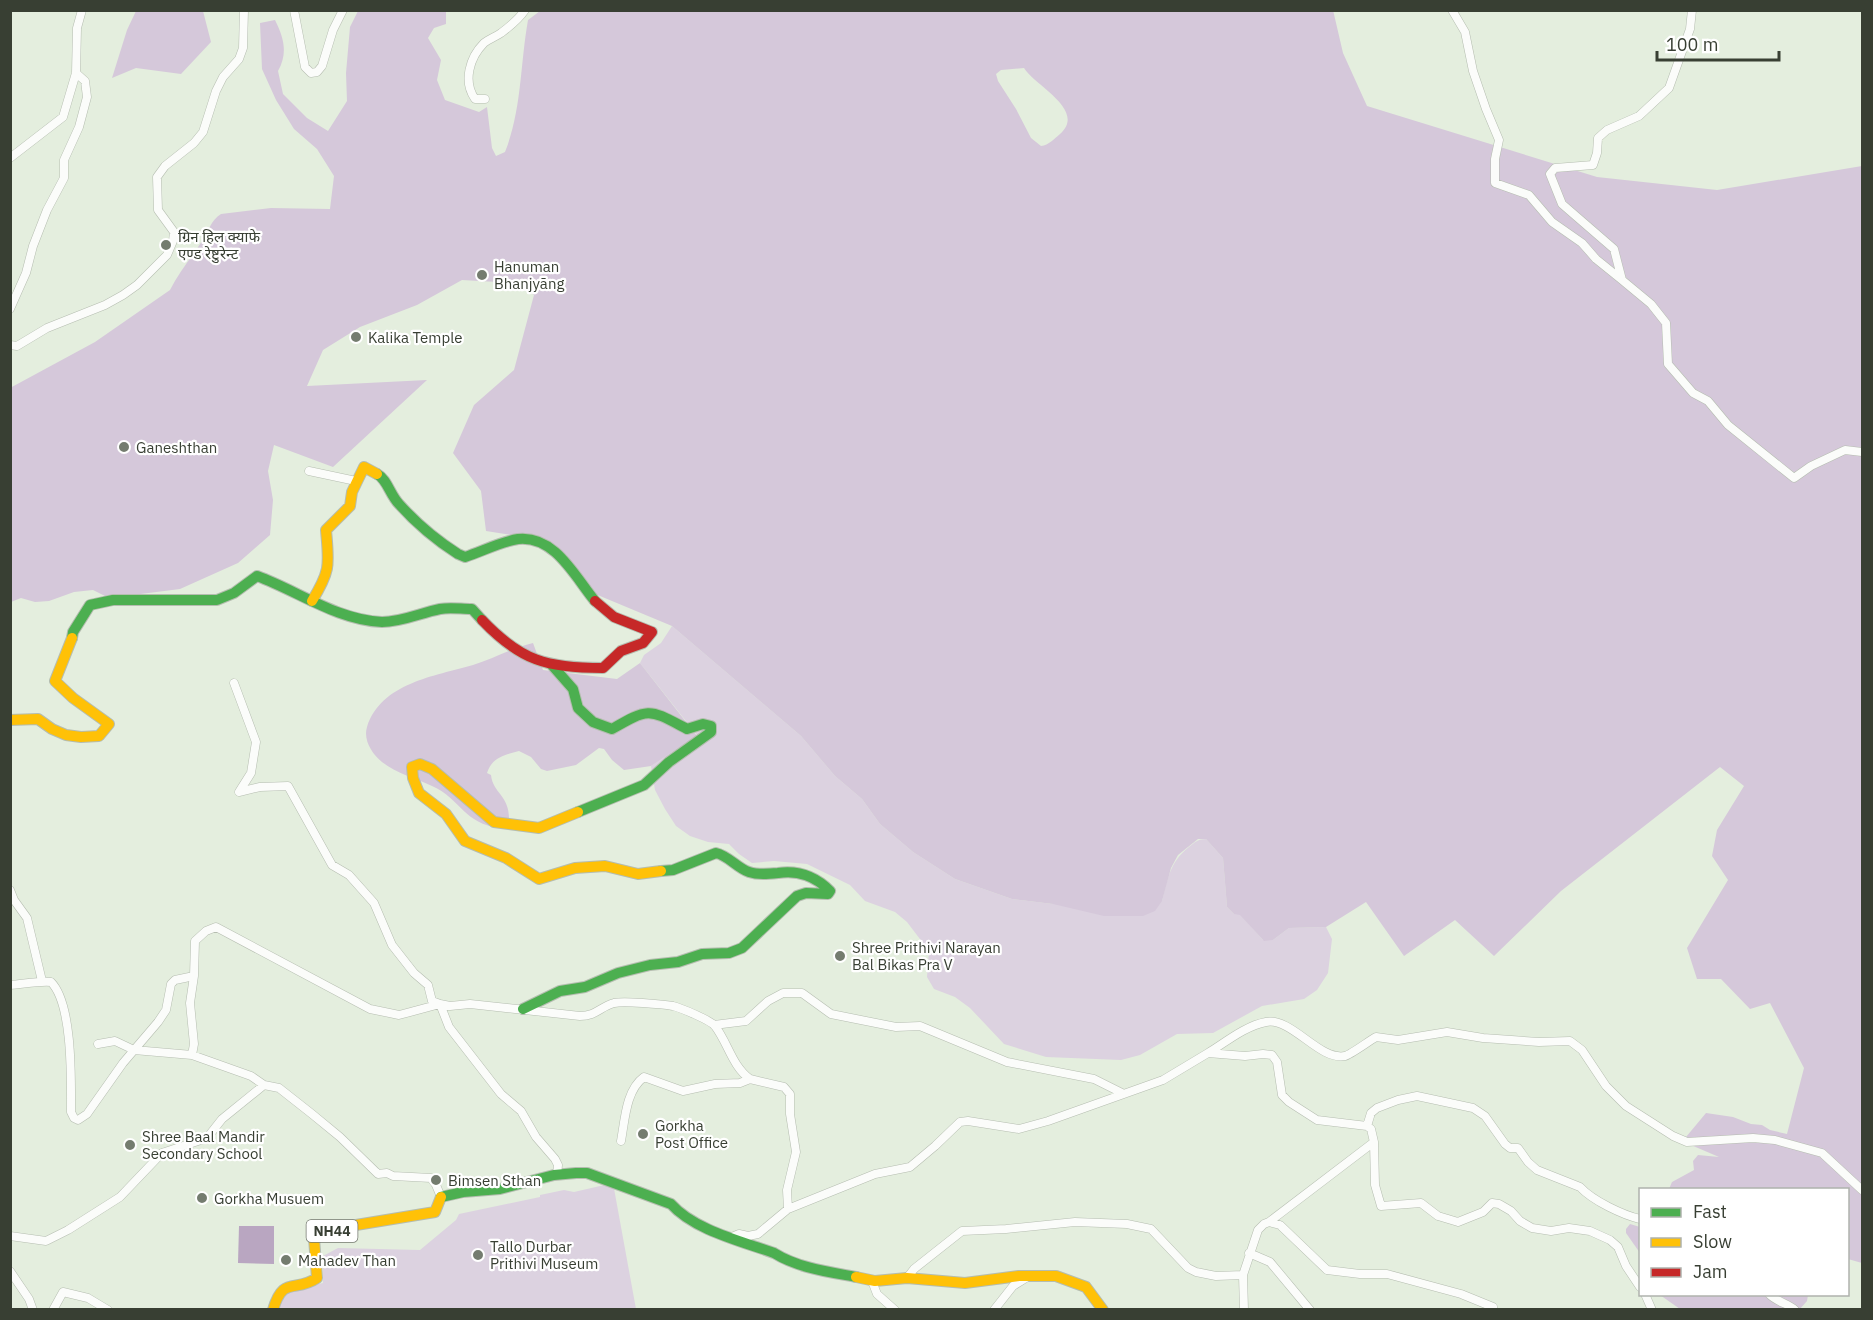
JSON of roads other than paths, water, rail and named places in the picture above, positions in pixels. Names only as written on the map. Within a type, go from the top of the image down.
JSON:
[{"type":"street","points":[[10,158],[63,117],[76,73],[77,28],[82,10]]},
{"type":"street","points":[[10,345],[17,346],[47,328],[105,305],[123,295],[137,285],[167,255],[174,232],[158,210],[157,177],[165,166],[194,143],[202,132],[216,91],[223,77],[239,59],[243,48],[244,10]]},
{"type":"street","points":[[294,10],[305,67],[311,72],[317,72],[322,66],[333,30],[343,10]]},
{"type":"street","points":[[485,99],[475,99],[468,90],[468,76],[475,56],[485,42],[501,33],[525,10]]},
{"type":"street","points":[[1452,10],[1465,32],[1473,71],[1499,140],[1495,159],[1496,183],[1529,195],[1552,222],[1582,243],[1596,260],[1651,304],[1666,323],[1668,364],[1693,393],[1708,401],[1728,425],[1794,478],[1811,466],[1845,450],[1863,452]]},
{"type":"street","points":[[1622,280],[1614,249],[1562,204],[1550,174],[1554,168],[1593,165],[1598,138],[1607,130],[1639,116],[1669,88],[1690,29],[1692,10]]},
{"type":"street","points":[[10,309],[26,273],[33,246],[64,178],[64,160],[79,127],[87,97],[85,81],[76,73]]},
{"type":"street","points":[[10,720],[38,719],[57,734],[85,738],[99,736],[109,724],[104,717],[79,703],[60,688],[55,681],[70,646],[73,632],[90,605],[113,600],[217,600],[234,593],[257,576],[274,581],[312,601],[371,621],[401,622],[442,609],[472,609],[518,652],[550,664],[572,668],[603,668],[621,651],[643,643],[652,632],[617,620],[603,609],[551,547],[536,540],[518,540],[465,557],[458,555],[408,513],[388,490],[383,477],[364,467],[352,492],[350,506],[326,530],[329,568],[312,601]]},
{"type":"street","points":[[309,471],[356,481]]},
{"type":"street","points":[[523,1009],[560,991],[585,987],[618,973],[650,965],[678,962],[702,954],[729,953],[742,948],[797,896],[806,893],[828,894],[830,891],[802,873],[780,872],[762,875],[747,871],[722,854],[716,853],[673,870],[638,874],[605,866],[575,868],[539,879],[506,858],[465,841],[446,814],[419,793],[413,778],[412,767],[420,764],[432,769],[494,822],[539,828],[644,785],[669,762],[711,732],[711,726],[703,724],[687,729],[656,712],[636,715],[612,729],[592,722],[578,708],[573,690],[550,664]]},
{"type":"street","points":[[234,684],[256,742],[251,773],[239,792],[260,787],[288,786],[332,865],[349,875],[375,903],[392,945],[414,973],[428,985],[432,1001],[450,1006],[470,1004],[590,1016],[611,1004],[625,1001],[675,1006],[714,1025],[746,1021],[768,1001],[783,993],[802,993],[831,1014],[896,1027],[920,1026],[1007,1062],[1094,1079],[1122,1093]]},
{"type":"street","points":[[10,890],[27,918],[42,981]]},
{"type":"street","points":[[192,1055],[194,1044],[190,1003],[195,941],[216,927],[369,1009],[399,1015],[440,1004]]},
{"type":"street","points":[[10,985],[34,984],[42,981],[51,982],[58,989],[64,1006],[72,1070],[71,1112],[78,1120],[87,1114],[166,1010],[171,984],[175,980],[194,975]]},
{"type":"street","points":[[440,1004],[449,1027],[501,1094],[521,1111],[536,1137],[555,1159],[558,1165],[557,1174]]},
{"type":"street","points":[[732,1237],[739,1234],[748,1236],[758,1234],[788,1209],[875,1174],[910,1167],[960,1122],[968,1121],[1019,1129],[1066,1115],[1122,1093],[1164,1080],[1249,1028],[1267,1022],[1280,1023],[1336,1056],[1347,1056],[1376,1037],[1398,1040],[1447,1032],[1483,1038],[1539,1042],[1570,1041],[1582,1050],[1606,1086],[1626,1106],[1673,1137],[1687,1142],[1753,1137],[1775,1140],[1812,1150],[1822,1153],[1863,1190]]},
{"type":"street","points":[[714,1025],[742,1074],[750,1079],[784,1087],[790,1094],[790,1114],[796,1152],[787,1190],[788,1209]]},
{"type":"street","points":[[98,1044],[115,1041],[134,1050],[192,1055],[251,1076],[264,1085],[279,1088],[340,1137],[378,1174],[430,1178],[441,1197],[504,1188],[557,1174],[587,1173],[671,1204],[678,1212],[699,1226],[732,1237],[785,1260],[826,1272],[872,1281],[907,1278],[965,1283],[1029,1276],[1056,1276],[1086,1287],[1103,1310]]},
{"type":"street","points":[[1208,1053],[1245,1056],[1272,1055],[1277,1062],[1282,1095],[1289,1102],[1317,1120],[1367,1126],[1371,1129],[1374,1142],[1375,1185],[1381,1206],[1421,1203],[1438,1216],[1458,1222],[1483,1212],[1492,1203],[1499,1204],[1532,1228],[1551,1231],[1569,1228],[1590,1231],[1610,1240],[1618,1247],[1626,1266],[1639,1284]]},
{"type":"street","points":[[621,1141],[630,1094],[636,1082],[644,1077],[683,1091],[715,1084],[740,1083],[750,1079]]},
{"type":"street","points":[[10,1236],[46,1241],[68,1230],[120,1197],[162,1153],[207,1138],[222,1119],[264,1085]]},
{"type":"street","points":[[1367,1126],[1371,1113],[1377,1108],[1417,1096],[1473,1108],[1485,1116],[1505,1144],[1510,1148],[1518,1148],[1537,1170],[1580,1187],[1619,1210],[1624,1216],[1639,1219]]},
{"type":"street","points":[[1244,1310],[1243,1275],[1258,1230],[1374,1142]]},
{"type":"street","name":"NH44","points":[[273,1310],[282,1290],[288,1286],[312,1283],[317,1278],[313,1241],[317,1236],[356,1225],[435,1212],[441,1197]]},
{"type":"street","points":[[907,1278],[914,1269],[962,1231],[1075,1222],[1127,1224],[1151,1229],[1188,1268],[1196,1272],[1216,1276],[1243,1275]]},
{"type":"street","points":[[1269,1222],[1281,1224],[1327,1270],[1387,1274],[1461,1294],[1493,1306]]},
{"type":"street","points":[[1249,1253],[1270,1262],[1310,1310]]},
{"type":"street","points":[[10,1271],[29,1299],[33,1310]]},
{"type":"street","points":[[994,1310],[1013,1286],[1029,1276]]},
{"type":"street","points":[[872,1281],[878,1294],[895,1310]]},
{"type":"street","points":[[53,1310],[63,1292],[88,1298],[108,1310]]},
{"type":"street","points":[[1771,1296],[1795,1310]]},
{"type":"place","name":"ग्रिन हिल क्याफे एण्ड रेष्टुरेन्ट","points":[[166,245]]},
{"type":"place","name":"Hanuman Bhanjyāng","points":[[482,275]]},
{"type":"place","name":"Kalika Temple","points":[[356,337]]},
{"type":"place","name":"Ganeshthan","points":[[124,447]]},
{"type":"place","name":"Shree Prithivi Narayan Bal Bikas Pra V","points":[[840,956]]},
{"type":"place","name":"Gorkha Post Office","points":[[643,1134]]},
{"type":"place","name":"Shree Baal Mandir Secondary School","points":[[130,1145]]},
{"type":"place","name":"Bimsen Sthan","points":[[436,1180]]},
{"type":"place","name":"Gorkha Musuem","points":[[202,1198]]},
{"type":"place","name":"Tallo Durbar Prithivi Museum","points":[[478,1255]]},
{"type":"place","name":"Mahadev Than","points":[[286,1260]]}]
